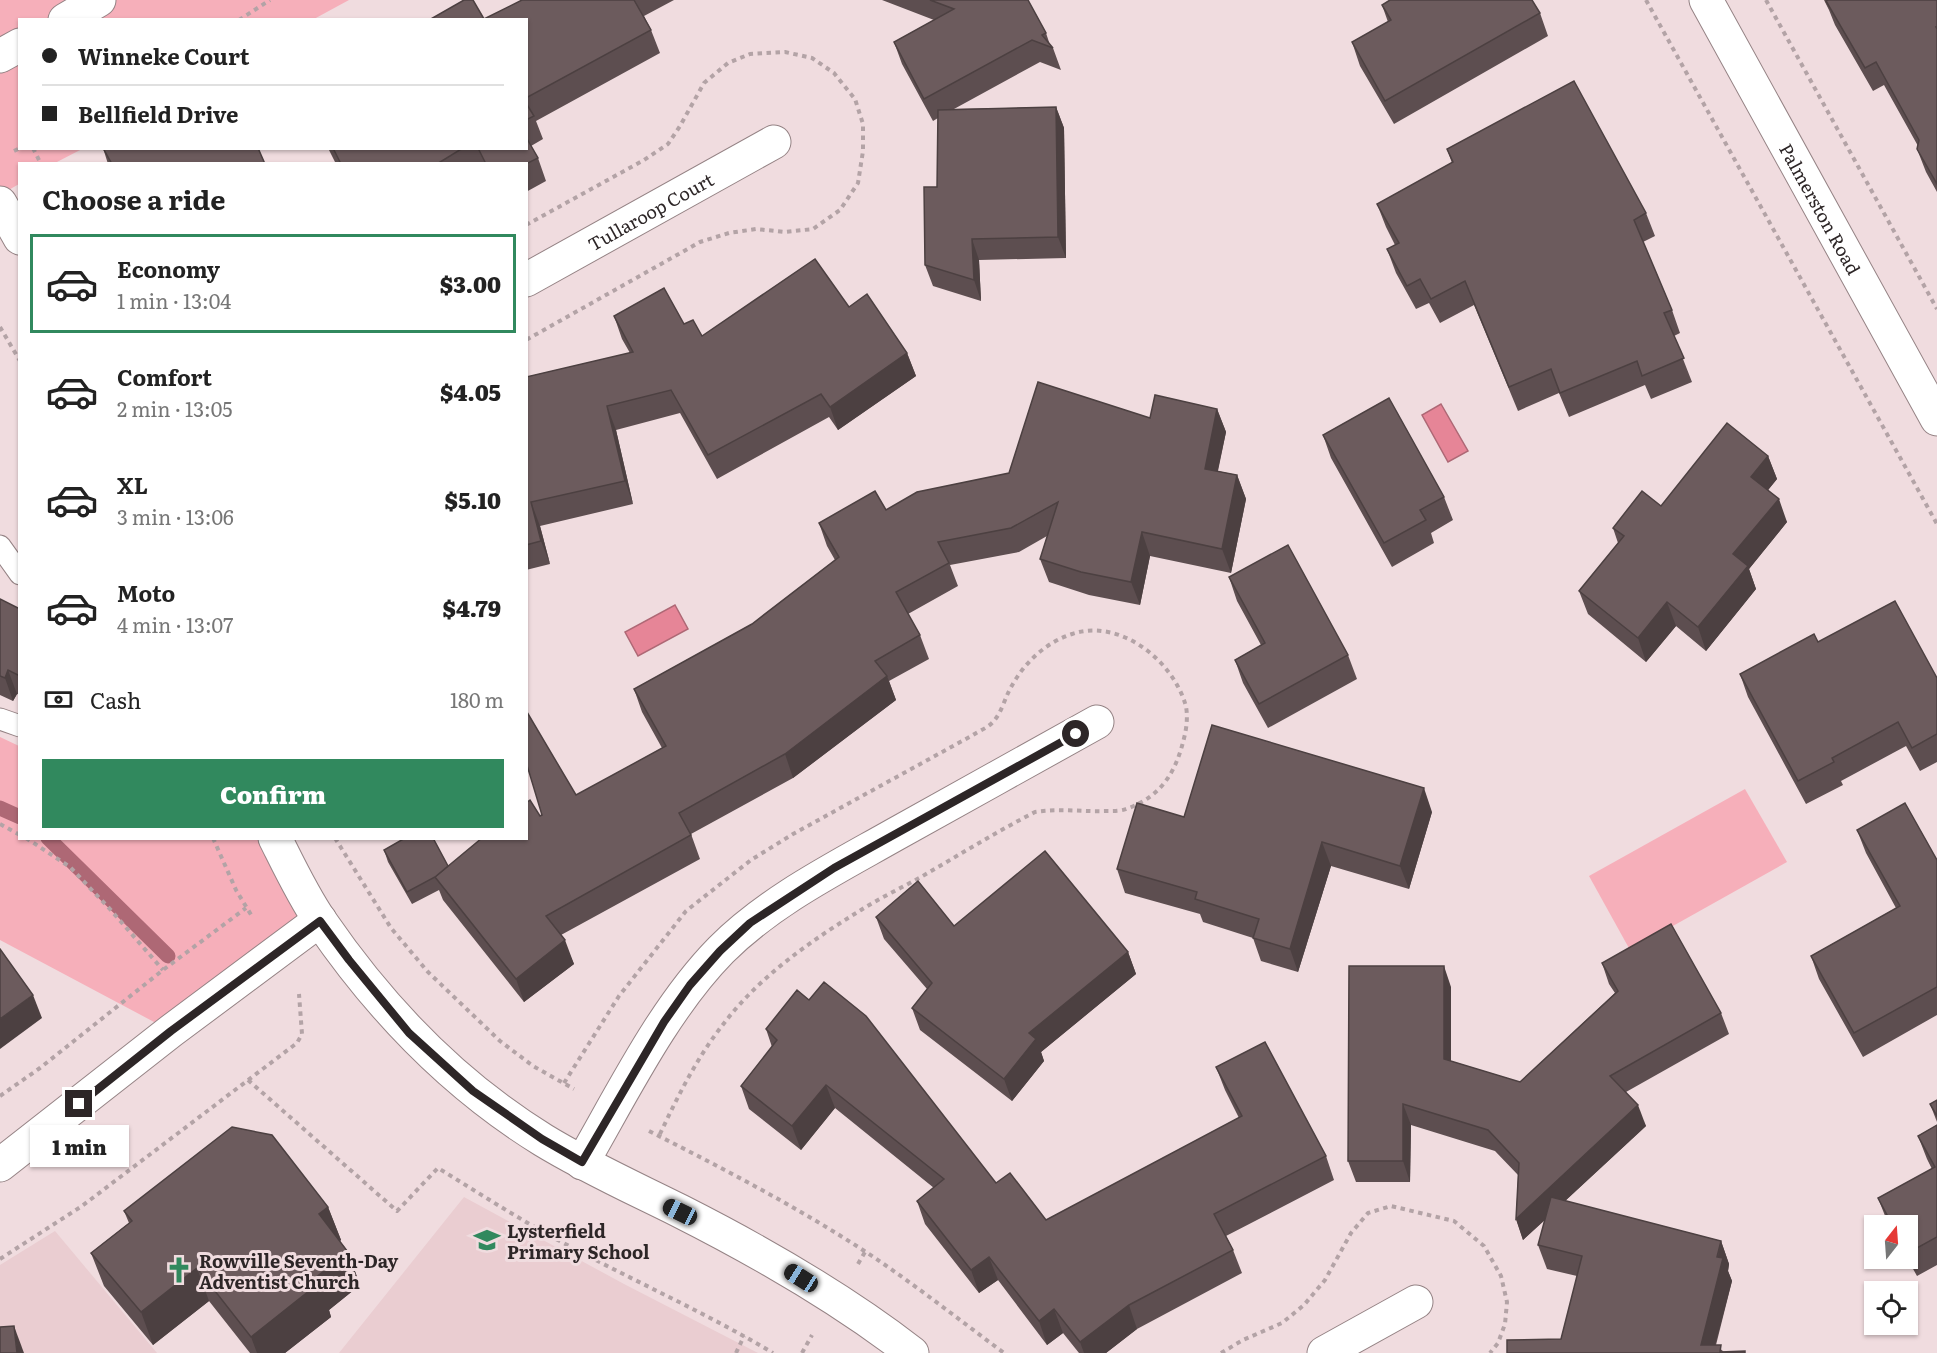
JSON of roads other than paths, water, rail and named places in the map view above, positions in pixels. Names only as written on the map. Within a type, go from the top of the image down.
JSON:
[{"type":"street","points":[[68,18],[99,0]]},
{"type":"street","name":"Palmerston Road","points":[[1706,0],[1937,419]]},
{"type":"street","points":[[0,56],[18,46]]},
{"type":"street","name":"Tullaroop Court","points":[[528,279],[774,142]]},
{"type":"street","points":[[0,203],[18,234]]},
{"type":"street","points":[[582,1162],[664,1022],[720,951],[750,923],[834,868],[1096,722]]},
{"type":"street","points":[[276,840],[320,921],[349,960],[409,1033],[473,1091],[532,1133],[582,1162],[768,1257],[835,1299],[912,1353]]},
{"type":"street","points":[[0,1165],[171,1031],[320,921]]},
{"type":"street","points":[[1324,1353],[1416,1302]]},
{"type":"lane","points":[[6,550],[18,571]]},
{"type":"lane","points":[[0,718],[18,725]]},
{"type":"waterway","points":[[0,808],[18,816]]},
{"type":"waterway","points":[[50,840],[168,956]]},
{"type":"place","name":"Lysterfield Primary School","points":[[487,1240]]},
{"type":"place","name":"Rowville Seventh-Day Adventist Church","points":[[179,1270]]}]
